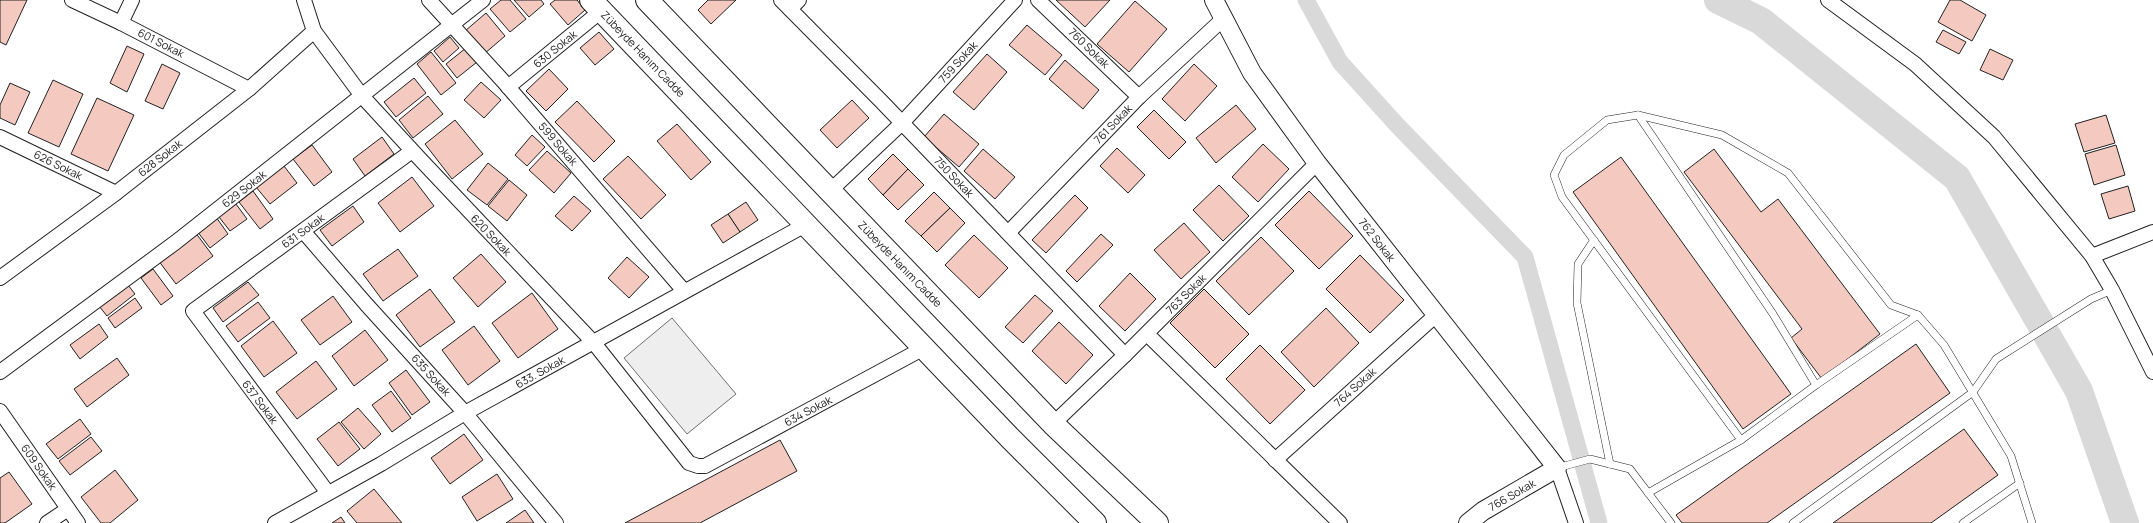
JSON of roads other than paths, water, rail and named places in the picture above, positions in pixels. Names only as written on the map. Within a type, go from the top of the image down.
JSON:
[{"type":"highway","name":"Zübeyde Hanım Cadde","points":[[647,0],[1053,424],[1157,523]]},
{"type":"highway","name":"Zübeyde Hanım Cadde","points":[[596,6],[807,224],[924,348],[1095,523]]},
{"type":"street","name":"601 Sokak","points":[[72,0],[121,23],[249,89]]},
{"type":"street","points":[[121,23],[132,0]]},
{"type":"street","name":"620 Sokak","points":[[304,0],[314,31],[362,96],[412,151],[594,343],[689,463]]},
{"type":"street","name":"599 Sokak","points":[[429,0],[508,87],[684,291]]},
{"type":"street","name":"629 Sokak","points":[[0,372],[176,242],[452,26],[483,0]]},
{"type":"street","name":"759 Sokak","points":[[830,191],[902,123],[1015,0]]},
{"type":"street","name":"760 Sokak","points":[[1038,0],[1139,96]]},
{"type":"street","name":"762 Sokak","points":[[1214,0],[1252,73],[1317,163],[1557,468]]},
{"type":"street","points":[[1828,0],[1915,64],[1994,137],[2092,256],[2112,290],[2153,372]]},
{"type":"street","name":"750 Sokak","points":[[790,3],[902,123],[1125,355]]},
{"type":"street","name":"630 Sokak","points":[[508,87],[596,6]]},
{"type":"street","name":"761 Sokak","points":[[1008,233],[1139,96],[1223,19]]},
{"type":"street","name":"628 Sokak","points":[[0,278],[116,193],[249,89],[314,31]]},
{"type":"street","name":"626 Sokak","points":[[0,137],[116,193]]},
{"type":"street","name":"631 Sokak","points":[[193,311],[412,151]]},
{"type":"street","name":"763 Sokak","points":[[1053,424],[1147,334],[1317,163]]},
{"type":"street","name":"633. Sokak","points":[[275,523],[380,464],[465,413],[807,224]]},
{"type":"street","name":"635 Sokak","points":[[303,231],[366,304],[465,413],[556,523]]},
{"type":"street","points":[[2092,256],[2153,232]]},
{"type":"street","name":"637 Sokak","points":[[193,311],[206,331],[328,493]]},
{"type":"street","name":"764 Sokak","points":[[1275,460],[1436,315]]},
{"type":"street","points":[[1147,334],[1340,523]]},
{"type":"street","name":"634 Sokak","points":[[689,463],[698,466],[709,464],[924,348]]},
{"type":"street","name":"609 Sokak","points":[[0,411],[78,523]]},
{"type":"street","points":[[1557,468],[1576,523]]},
{"type":"street","name":"766 Sokak","points":[[1468,523],[1483,511],[1557,468]]},
{"type":"street","points":[[47,523],[68,509]]},
{"type":"lane","points":[[1638,115],[1768,307],[1816,385]]},
{"type":"lane","points":[[1741,440],[1562,197],[1554,174],[1564,155],[1607,120],[1638,115],[1722,135],[1788,173],[1891,305],[1918,315],[1944,345],[2011,456],[2032,523]]},
{"type":"lane","points":[[1594,240],[1578,264],[1577,303],[1610,464]]},
{"type":"lane","points":[[1793,523],[1973,392],[1996,359],[2091,299],[2112,290]]},
{"type":"lane","points":[[1648,493],[1741,440],[1816,385],[1918,315]]},
{"type":"lane","points":[[1557,468],[1590,459],[1630,469],[1671,523]]},
{"type":"lane","points":[[1962,523],[2020,483]]},
{"type":"waterway","points":[[1306,0],[1340,62],[1397,125],[1525,257],[1599,523]]},
{"type":"waterway","points":[[1718,0],[1761,21],[1957,178],[2079,391],[2125,523]]}]
